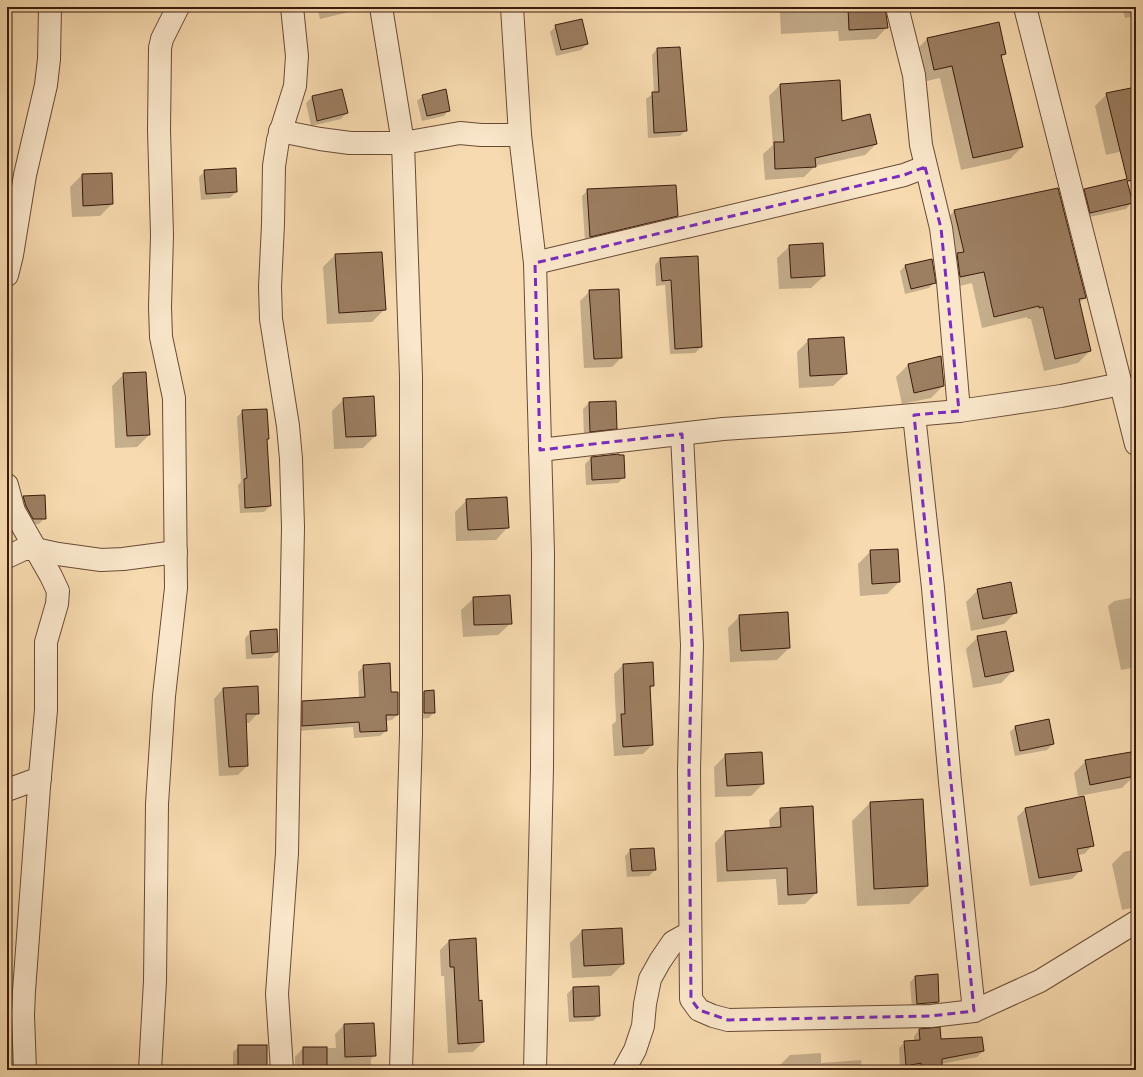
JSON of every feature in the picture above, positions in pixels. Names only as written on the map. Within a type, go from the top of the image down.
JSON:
[{"type":"street","points":[[7,276],[12,255],[25,175],[46,85],[49,59],[50,7]]},
{"type":"street","points":[[150,1070],[155,981],[157,804],[164,696],[174,606],[176,552],[174,398],[161,337],[160,307],[162,235],[159,130],[160,48],[162,39],[178,7]]},
{"type":"street","points":[[282,1070],[278,994],[287,853],[293,527],[291,459],[288,426],[271,319],[270,287],[274,166],[280,131],[295,86],[297,56],[292,7]]},
{"type":"street","points":[[381,7],[404,143],[411,377],[411,734],[401,1070]]},
{"type":"street","points":[[512,7],[520,135],[535,263],[543,553],[542,760],[535,1070]]},
{"type":"street","points":[[897,7],[914,75],[921,145],[925,167],[941,228],[948,282],[959,411]]},
{"type":"street","points":[[1025,7],[1136,444]]},
{"type":"street","points":[[280,131],[350,143],[404,143],[460,133],[481,135],[520,135]]},
{"type":"street","points":[[535,263],[904,175],[925,167]]},
{"type":"street","points":[[540,450],[730,429],[959,411],[1061,396],[1121,384]]},
{"type":"street","points":[[914,415],[933,588],[950,782],[974,1011]]},
{"type":"street","points":[[682,434],[692,645],[689,770],[691,999],[699,1010],[728,1020],[931,1016],[974,1011],[1040,981],[1136,922]]},
{"type":"street","points":[[8,492],[14,511],[58,591],[57,604],[46,642],[46,710],[40,778],[16,981],[23,1015],[25,1070]]},
{"type":"street","points":[[7,557],[24,549],[35,549],[58,554],[102,560],[123,559],[176,552]]},
{"type":"street","points":[[7,790],[40,778]]},
{"type":"street","points":[[624,1070],[635,1050],[643,1026],[645,1004],[650,979],[673,942],[690,935]]},
{"type":"highlighted area","points":[[925,167],[941,228],[959,411],[914,415],[974,1011],[931,1016],[728,1020],[699,1010],[691,999],[689,770],[692,645],[682,434],[540,450],[535,263],[904,175]]},
{"type":"building","points":[[848,7],[885,7],[888,28],[849,30]]},
{"type":"building","points":[[582,19],[588,44],[561,50],[555,25]]},
{"type":"building","points":[[999,22],[1006,54],[1001,55],[1023,147],[973,158],[952,66],[934,70],[927,38]]},
{"type":"building","points":[[680,47],[687,131],[654,133],[652,92],[659,92],[657,48]]},
{"type":"building","points":[[840,80],[842,121],[870,114],[877,144],[815,158],[816,167],[775,169],[774,142],[784,142],[780,84]]},
{"type":"building","points":[[1136,87],[1136,180],[1127,181],[1133,203],[1090,213],[1084,189],[1127,179],[1106,93]]},
{"type":"building","points":[[342,89],[348,113],[317,121],[312,96]]},
{"type":"building","points":[[446,89],[450,111],[427,116],[422,95]]},
{"type":"building","points":[[236,168],[237,192],[206,194],[204,170]]},
{"type":"building","points":[[112,173],[113,204],[83,206],[82,174]]},
{"type":"building","points":[[676,185],[678,216],[590,237],[587,189]]},
{"type":"building","points":[[1058,188],[1086,298],[1079,299],[1091,351],[1055,359],[1043,307],[1039,308],[1039,306],[994,317],[984,272],[960,277],[957,253],[964,252],[954,210]]},
{"type":"building","points":[[823,243],[825,276],[791,278],[789,245]]},
{"type":"building","points":[[382,252],[386,310],[339,313],[335,254]]},
{"type":"building","points":[[698,256],[702,347],[675,349],[671,280],[662,281],[660,258]]},
{"type":"building","points":[[932,259],[936,283],[911,289],[905,265]]},
{"type":"building","points":[[619,289],[622,358],[594,359],[589,290]]},
{"type":"building","points":[[844,337],[847,374],[810,376],[808,339]]},
{"type":"building","points":[[941,356],[944,386],[914,393],[908,364]]},
{"type":"building","points":[[146,372],[150,435],[127,436],[123,373]]},
{"type":"building","points":[[374,396],[376,436],[346,437],[343,398]]},
{"type":"building","points":[[616,401],[617,429],[590,432],[589,402]]},
{"type":"building","points":[[267,409],[269,439],[267,439],[271,506],[245,508],[244,479],[247,478],[242,410]]},
{"type":"building","points":[[619,454],[624,455],[625,478],[592,480],[591,457]]},
{"type":"building","points":[[45,495],[46,519],[33,519],[26,506],[23,496]]},
{"type":"building","points":[[507,497],[509,528],[468,530],[466,499]]},
{"type":"building","points":[[898,549],[900,582],[872,584],[870,550]]},
{"type":"building","points":[[1011,582],[1017,613],[983,619],[977,589]]},
{"type":"building","points":[[510,595],[512,624],[474,625],[473,597]]},
{"type":"building","points":[[788,612],[790,648],[741,651],[739,615]]},
{"type":"building","points":[[277,629],[278,652],[252,654],[250,631]]},
{"type":"building","points":[[1006,631],[1014,671],[985,677],[977,636]]},
{"type":"building","points":[[653,662],[654,686],[650,686],[653,745],[623,747],[621,714],[625,714],[623,664]]},
{"type":"building","points":[[390,663],[391,692],[398,692],[398,715],[386,715],[387,731],[360,732],[359,722],[302,726],[302,701],[365,697],[363,665]]},
{"type":"building","points":[[258,686],[259,714],[246,714],[248,766],[229,767],[223,688]]},
{"type":"building","points":[[434,690],[435,713],[424,713],[424,691]]},
{"type":"building","points":[[1049,719],[1054,744],[1020,751],[1015,726]]},
{"type":"building","points":[[762,752],[764,784],[727,786],[725,754]]},
{"type":"building","points":[[1131,752],[1135,776],[1090,785],[1085,760]]},
{"type":"building","points":[[1084,796],[1094,846],[1077,849],[1082,871],[1039,878],[1025,808]]},
{"type":"building","points":[[923,799],[928,886],[874,889],[870,802]]},
{"type":"building","points":[[813,806],[817,893],[788,895],[787,868],[727,871],[725,831],[781,827],[780,808]]},
{"type":"building","points":[[654,848],[656,870],[632,871],[630,849]]},
{"type":"building","points":[[622,928],[624,964],[584,966],[582,930]]},
{"type":"building","points":[[476,938],[479,1001],[482,1000],[484,1042],[458,1044],[454,967],[450,967],[449,940]]},
{"type":"building","points":[[938,974],[939,1002],[917,1004],[915,976]]},
{"type":"building","points":[[599,986],[600,1016],[574,1017],[573,987]]},
{"type":"building","points":[[374,1023],[376,1056],[345,1057],[344,1024]]},
{"type":"building","points":[[940,1027],[941,1039],[982,1037],[984,1051],[942,1059],[942,1070],[922,1070],[921,1063],[906,1066],[904,1041],[920,1040],[919,1029]]},
{"type":"building","points":[[238,1045],[267,1045],[267,1067],[238,1067]]},
{"type":"building","points":[[303,1047],[327,1047],[327,1069],[303,1069]]}]
